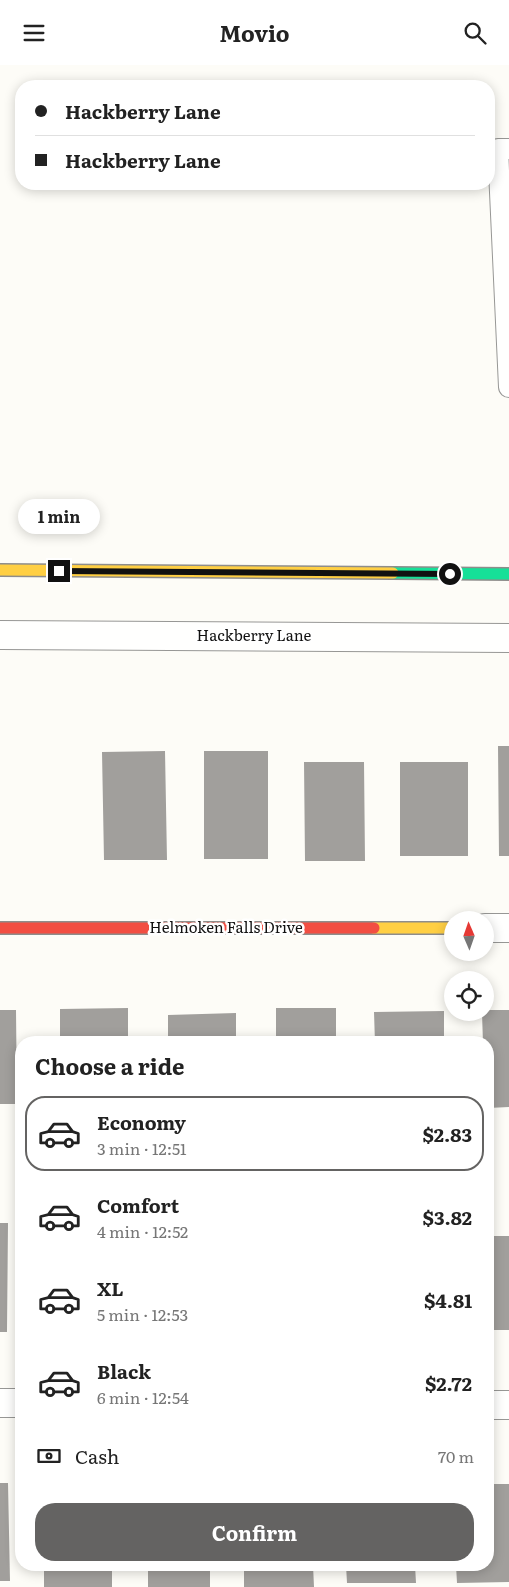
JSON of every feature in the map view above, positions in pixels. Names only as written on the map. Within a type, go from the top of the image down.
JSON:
[{"type":"street","points":[[0,570],[509,574]]},
{"type":"street","name":"Hackberry Lane","points":[[0,635],[509,638]]},
{"type":"street","name":"Helmoken Falls Drive","points":[[0,928],[444,928]]},
{"type":"street","points":[[494,928],[509,928]]},
{"type":"street","points":[[0,1403],[15,1403]]},
{"type":"street","points":[[494,1405],[509,1405]]},
{"type":"lane","points":[[509,149],[498,149],[509,387]]},
{"type":"building","points":[[498,746],[509,746],[509,856],[499,856]]},
{"type":"building","points":[[165,751],[167,860],[104,860],[102,752]]},
{"type":"building","points":[[204,751],[268,751],[268,859],[204,859]]},
{"type":"building","points":[[304,762],[364,762],[365,861],[305,861]]},
{"type":"building","points":[[400,762],[468,762],[468,856],[400,856]]},
{"type":"building","points":[[128,1008],[128,1036],[60,1036],[60,1009]]},
{"type":"building","points":[[276,1008],[336,1008],[336,1036],[276,1036]]},
{"type":"building","points":[[0,1010],[16,1010],[15,1104],[0,1104]]},
{"type":"building","points":[[494,1010],[509,1010],[509,1107],[494,1108],[494,1036],[483,1036],[482,1021],[494,1021]]},
{"type":"building","points":[[444,1011],[444,1036],[375,1036],[374,1012]]},
{"type":"building","points":[[236,1013],[236,1036],[168,1036],[168,1015]]},
{"type":"building","points":[[0,1223],[8,1223],[7,1332],[0,1332]]},
{"type":"building","points":[[494,1236],[509,1236],[509,1330],[494,1330]]},
{"type":"building","points":[[0,1483],[8,1483],[10,1581],[0,1581]]},
{"type":"building","points":[[494,1484],[509,1484],[509,1582],[457,1583],[456,1571],[494,1571]]},
{"type":"building","points":[[44,1571],[112,1571],[112,1587],[44,1587]]},
{"type":"building","points":[[148,1571],[210,1571],[210,1587],[148,1587]]},
{"type":"building","points":[[244,1571],[313,1571],[314,1587],[244,1587]]},
{"type":"building","points":[[346,1571],[415,1571],[416,1583],[347,1583]]},
{"type":"traffic: fast","points":[[393,573],[509,574]]},
{"type":"traffic: slow","points":[[0,570],[393,573]]},
{"type":"traffic: slow","points":[[374,928],[444,928]]},
{"type":"traffic: jam","points":[[0,928],[374,928]]},
{"type":"route","points":[[59,571],[450,574]]}]
